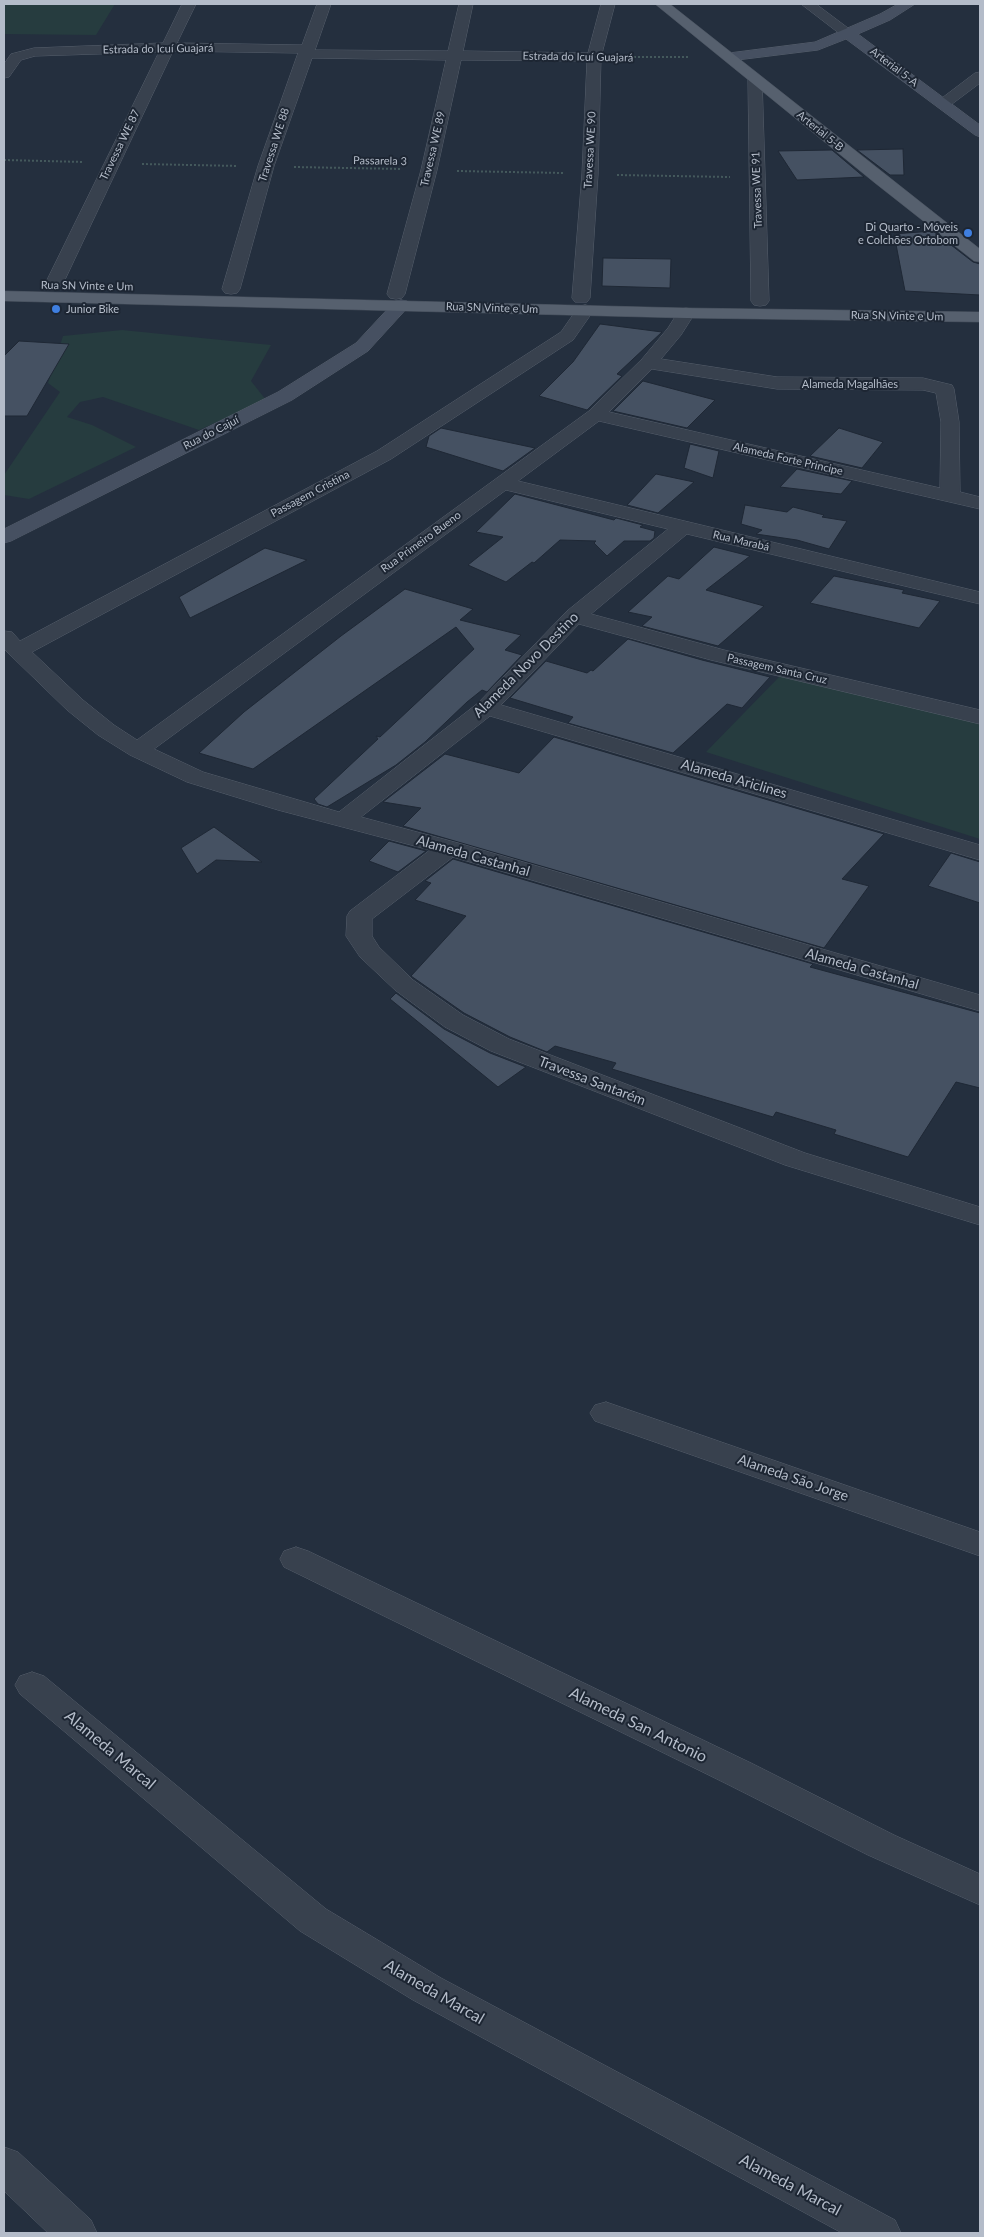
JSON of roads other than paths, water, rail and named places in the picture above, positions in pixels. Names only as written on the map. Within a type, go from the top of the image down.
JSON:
[{"type":"main road","name":"Arterial 5-B","points":[[662,4],[980,257]]},
{"type":"main road","name":"Rua SN Vinte e Um","points":[[4,293],[52,286],[231,289],[399,299]]},
{"type":"main road","name":"Rua SN Vinte e Um","points":[[4,293],[399,299],[645,306],[760,301],[980,306]]},
{"type":"main road","name":"Rua SN Vinte e Um","points":[[645,306],[686,313],[980,318]]},
{"type":"street","name":"Travessa WE 87","points":[[52,286],[189,4]]},
{"type":"street","name":"Travessa WE 88","points":[[231,289],[266,166],[324,4]]},
{"type":"street","name":"Travessa WE 89","points":[[399,299],[466,4]]},
{"type":"street","name":"Travessa WE 90","points":[[583,304],[594,57],[608,4]]},
{"type":"street","name":"Arterial 5-A","points":[[808,4],[948,101],[980,132]]},
{"type":"street","points":[[729,57],[818,46],[849,34],[908,4]]},
{"type":"street","name":"Estrada do Icuí Guajará","points":[[8,60],[34,52],[168,47],[594,57]]},
{"type":"street","points":[[4,74],[8,60]]},
{"type":"street","points":[[948,101],[980,76]]},
{"type":"street","name":"Travessa WE 91","points":[[755,79],[760,301]]},
{"type":"street","points":[[948,101],[971,100]]},
{"type":"street","name":"Rua do Cajuí","points":[[4,537],[292,392],[362,347],[399,299]]},
{"type":"street","name":"Passagem Cristina","points":[[10,644],[384,455],[567,336],[583,304]]},
{"type":"street","name":"Rua Primeiro Bueno","points":[[138,750],[596,415],[648,364],[675,331],[686,313]]},
{"type":"street","name":"Alameda Magalhães","points":[[648,364],[777,383],[923,384],[945,389],[950,422],[950,496]]},
{"type":"street","name":"Alameda Forte Principe","points":[[596,415],[980,503]]},
{"type":"street","name":"Rua Marabá","points":[[501,483],[980,598]]},
{"type":"street","name":"Alameda Novo Destino","points":[[344,819],[486,708],[575,616],[683,527]]},
{"type":"street","name":"Passagem Santa Cruz","points":[[575,616],[718,655],[980,717]]},
{"type":"street","name":"Alameda Castanhal","points":[[10,644],[75,705],[106,730],[138,750],[195,777],[286,805],[449,848],[980,1003]]},
{"type":"street","name":"Alameda Ariclines","points":[[486,708],[980,852]]},
{"type":"street","name":"Travessa Santarém","points":[[449,848],[359,916],[359,936],[369,952],[404,985],[454,1021],[500,1045],[795,1159],[980,1216]]},
{"type":"street","name":"Alameda São Jorge","points":[[606,1413],[980,1544]]},
{"type":"street","name":"Alameda San Antonio","points":[[296,1559],[738,1773],[881,1845],[980,1890]]},
{"type":"street","name":"Alameda Marcal","points":[[32,1685],[313,1920],[427,1990],[880,2233]]},
{"type":"street","points":[[4,2165],[76,2233]]},
{"type":"place","name":"Di Quarto - Móveis e Colchões Ortobom","points":[[968,233]]},
{"type":"place","name":"Junior Bike","points":[[56,309]]}]
